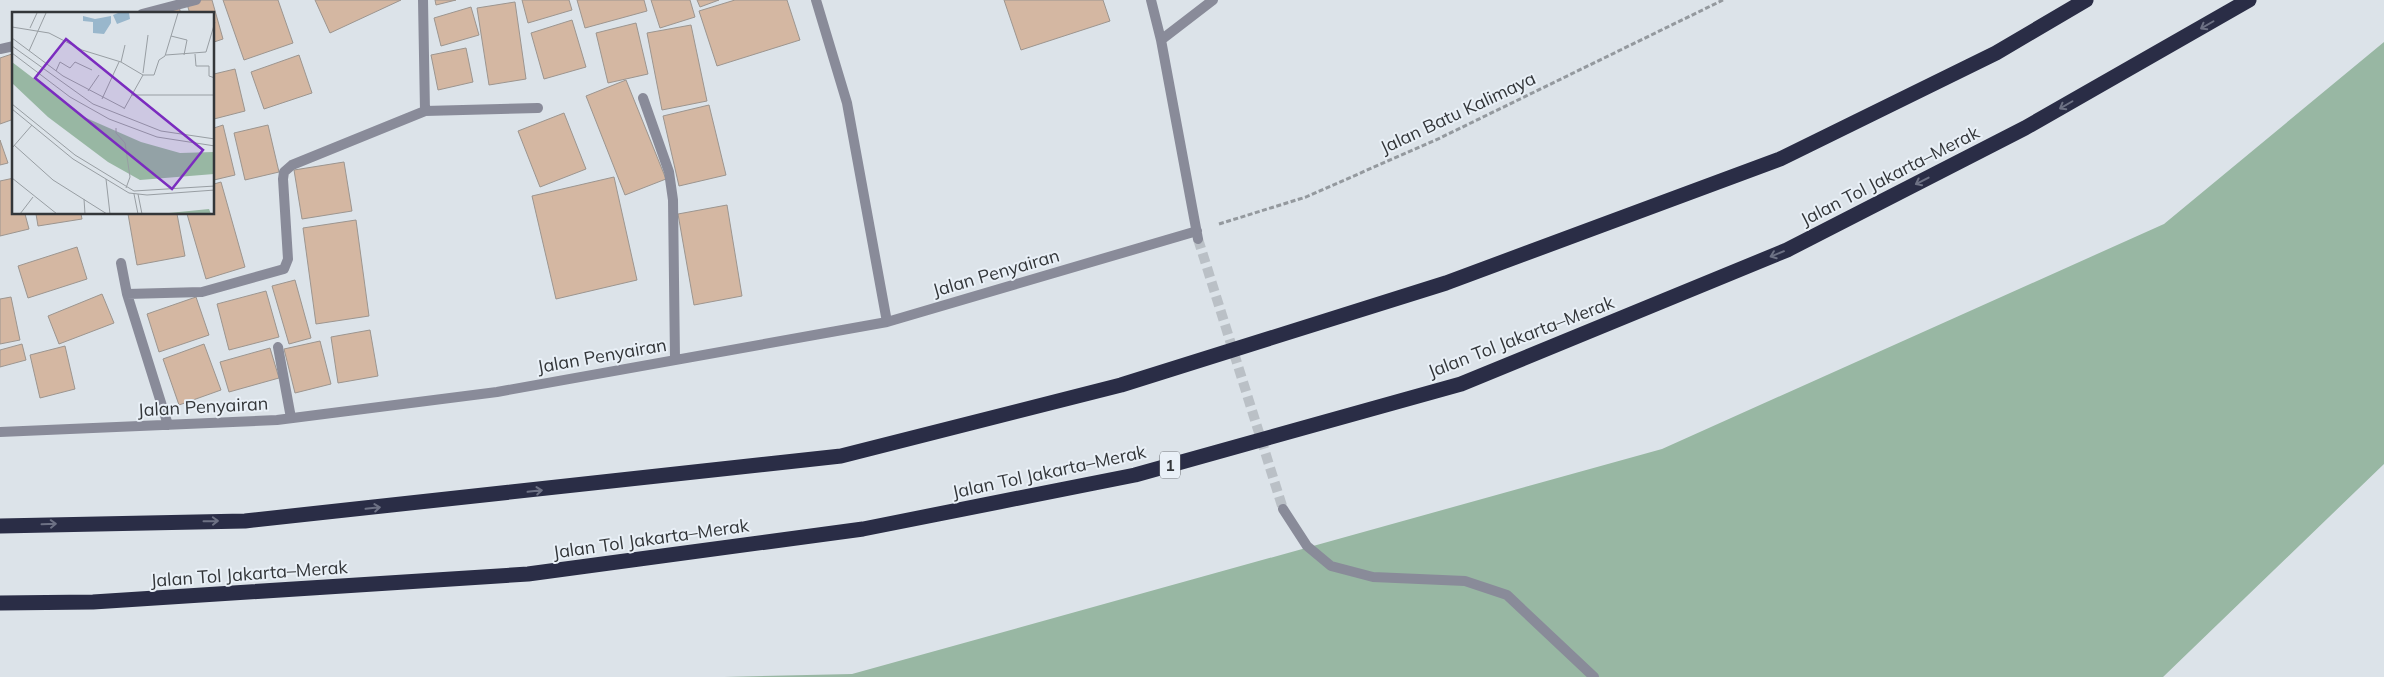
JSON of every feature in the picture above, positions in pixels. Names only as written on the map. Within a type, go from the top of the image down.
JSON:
[{"type":"highway","points":[[0,526],[245,521],[841,456],[1121,385],[1456,280],[1780,159],[1996,53],[2086,0]]},
{"type":"highway","name":"Jalan Tol Jakarta–Merak","points":[[0,603],[112,601],[528,574],[863,529],[1135,475],[1461,384],[1788,250],[2025,128],[2249,0]]},
{"type":"street","points":[[150,12],[196,0]]},
{"type":"street","points":[[423,0],[425,111]]},
{"type":"street","points":[[816,0],[849,111],[887,322]]},
{"type":"street","points":[[1151,0],[1161,40],[1198,235]]},
{"type":"street","points":[[1161,40],[1213,0]]},
{"type":"street","points":[[643,98],[669,172],[673,200],[675,359]]},
{"type":"street","points":[[127,294],[202,292],[284,269],[288,259],[282,179],[284,172],[292,165],[425,111],[538,108]]},
{"type":"street","name":"Jalan Penyairan","points":[[0,432],[290,418],[497,392],[887,322],[1198,235]]},
{"type":"street","points":[[121,263],[127,294],[168,425]]},
{"type":"street","points":[[278,347],[290,418]]},
{"type":"street","points":[[1284,509],[1307,546],[1331,566],[1373,577],[1464,581],[1507,595],[1594,677]]},
{"type":"path","name":"Jalan Batu Kalimaya","points":[[1198,235],[1306,197],[1440,138],[1723,0]]},
{"type":"green space","points":[[2384,42],[2384,464],[2163,677],[724,677],[852,674],[1662,449],[2164,224]]},
{"type":"building","points":[[202,0],[212,0],[223,39],[215,42],[215,12],[189,12],[187,4]]},
{"type":"building","points":[[223,0],[278,0],[293,43],[244,60]]},
{"type":"building","points":[[315,0],[401,0],[330,33]]},
{"type":"building","points":[[435,0],[456,0],[436,5]]},
{"type":"building","points":[[522,0],[569,0],[572,10],[528,23]]},
{"type":"building","points":[[577,0],[644,0],[647,11],[585,28]]},
{"type":"building","points":[[651,0],[690,0],[695,17],[660,28]]},
{"type":"building","points":[[697,0],[719,0],[700,7]]},
{"type":"building","points":[[735,0],[787,0],[800,40],[717,66],[699,11]]},
{"type":"building","points":[[1004,0],[1103,0],[1110,21],[1021,50]]},
{"type":"building","points":[[515,2],[526,79],[489,85],[477,8]]},
{"type":"building","points":[[179,7],[180,12],[163,12]]},
{"type":"building","points":[[471,7],[479,35],[441,46],[434,18]]},
{"type":"building","points":[[572,20],[586,67],[544,79],[531,33]]},
{"type":"building","points":[[636,23],[648,74],[608,83],[596,33]]},
{"type":"building","points":[[691,25],[707,101],[662,110],[647,33]]},
{"type":"building","points":[[466,48],[473,82],[438,90],[431,55]]},
{"type":"building","points":[[12,54],[12,120],[0,124],[0,58]]},
{"type":"building","points":[[299,55],[312,93],[264,109],[251,72]]},
{"type":"building","points":[[235,69],[245,111],[215,119],[215,74]]},
{"type":"building","points":[[626,80],[666,179],[625,195],[586,96]]},
{"type":"building","points":[[709,105],[726,175],[679,186],[663,116]]},
{"type":"building","points":[[564,113],[586,169],[540,187],[518,131]]},
{"type":"building","points":[[223,125],[235,175],[215,180],[215,128]]},
{"type":"building","points":[[268,125],[279,172],[245,180],[234,133]]},
{"type":"building","points":[[0,140],[8,163],[0,165]]},
{"type":"building","points":[[344,162],[352,211],[302,219],[294,170]]},
{"type":"building","points":[[614,177],[637,280],[556,299],[532,196]]},
{"type":"building","points":[[12,178],[12,215],[25,215],[29,229],[0,236],[0,181]]},
{"type":"building","points":[[221,182],[245,267],[206,279],[187,215],[215,215],[215,184]]},
{"type":"building","points":[[727,205],[742,296],[694,305],[678,214]]},
{"type":"building","points":[[36,215],[81,215],[82,219],[38,226]]},
{"type":"building","points":[[128,215],[177,215],[185,256],[137,265]]},
{"type":"building","points":[[356,220],[369,316],[316,324],[303,228]]},
{"type":"building","points":[[77,247],[87,279],[28,298],[18,266]]},
{"type":"building","points":[[295,280],[311,338],[289,344],[272,286]]},
{"type":"building","points":[[266,291],[279,337],[229,350],[217,304]]},
{"type":"building","points":[[102,294],[114,323],[59,344],[48,316]]},
{"type":"building","points":[[11,297],[20,340],[0,344],[0,299]]},
{"type":"building","points":[[196,297],[209,335],[159,352],[147,314]]},
{"type":"building","points":[[370,330],[378,376],[338,383],[331,337]]},
{"type":"building","points":[[320,341],[331,384],[295,393],[284,349]]},
{"type":"building","points":[[22,344],[26,360],[0,367],[0,350]]},
{"type":"building","points":[[204,344],[221,390],[179,405],[163,359]]},
{"type":"building","points":[[65,346],[75,389],[40,398],[30,355]]},
{"type":"building","points":[[270,348],[279,378],[229,392],[220,362]]},
{"type":"tunnel","points":[[1198,239],[1283,509]]}]
